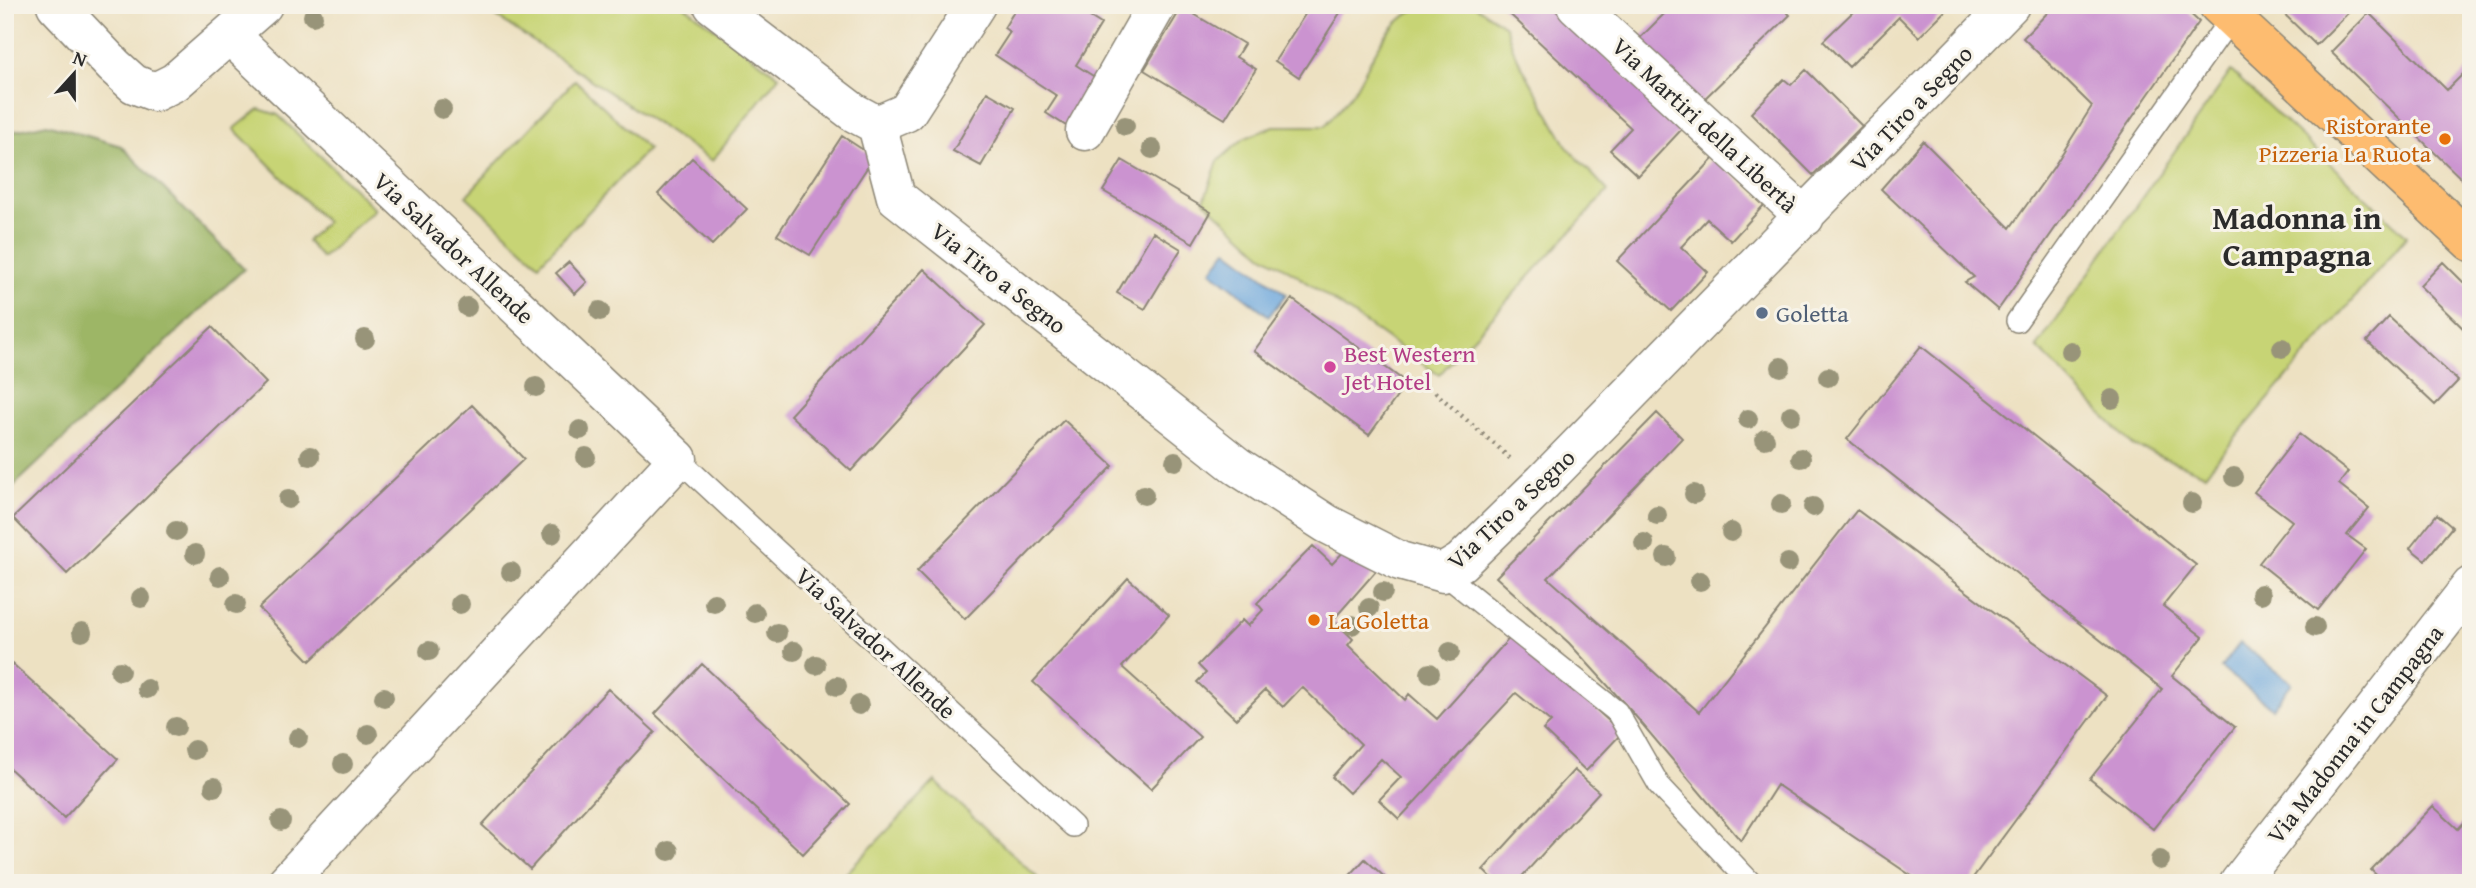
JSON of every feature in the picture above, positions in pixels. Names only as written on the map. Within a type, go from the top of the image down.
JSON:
[{"type":"main road","points":[[2224,12],[2471,243]]},
{"type":"street","points":[[56,5],[134,84],[155,92],[175,82],[231,36],[263,5]]},
{"type":"street","points":[[713,5],[853,112],[877,125],[907,112],[976,5]]},
{"type":"street","points":[[1085,131],[1157,5]]},
{"type":"street","name":"Via Martiri della Libertà","points":[[1576,5],[1805,217]]},
{"type":"street","name":"Via Tiro a Segno","points":[[877,125],[897,197],[1237,466],[1327,524],[1400,561],[1443,573],[1461,562],[1543,482],[2010,5]]},
{"type":"street","name":"Via Salvador Allende","points":[[231,36],[678,459]]},
{"type":"street","points":[[286,883],[678,459]]},
{"type":"street","name":"Via Madonna in Campagna","points":[[2239,883],[2471,586]]},
{"type":"lane","points":[[2017,321],[2224,12]]},
{"type":"lane","name":"Via Salvador Allende","points":[[678,459],[1073,826]]},
{"type":"lane","points":[[1443,573],[1617,712],[1659,785],[1751,883]]},
{"type":"path","points":[[1435,392],[1509,457],[1543,482]]},
{"type":"green space","points":[[479,5],[683,5],[779,76],[712,161]]},
{"type":"green space","points":[[1424,5],[1474,5],[1505,26],[1515,54],[1568,148],[1608,191],[1439,375],[1295,274],[1262,254],[1204,201],[1218,161],[1243,139],[1274,126],[1325,126],[1353,92],[1391,29]]},
{"type":"green space","points":[[2231,71],[2407,236],[2205,474],[2132,445],[2037,347]]},
{"type":"green space","points":[[575,80],[648,149],[539,264],[466,196]]},
{"type":"green space","points":[[259,109],[278,115],[375,209],[322,258],[307,241],[326,222],[234,129]]},
{"type":"green space","points":[[47,124],[121,146],[244,269],[5,494],[5,133]]},
{"type":"green space","points":[[935,781],[1043,883],[837,883]]},
{"type":"water","points":[[1227,250],[1286,294],[1269,316],[1211,271]]},
{"type":"water","points":[[2240,643],[2292,683],[2272,708],[2221,668]]},
{"type":"building","points":[[1018,5],[1082,5],[1079,10],[1101,24],[1076,65],[1104,83],[1074,131],[1046,113],[1057,96],[995,55],[1010,32],[1004,28]]},
{"type":"building","points":[[1311,5],[1345,5],[1299,77],[1275,61]]},
{"type":"building","points":[[1500,5],[1550,5],[1682,129],[1638,176],[1610,150],[1631,128]]},
{"type":"building","points":[[1673,5],[1780,5],[1790,15],[1698,105],[1636,42]]},
{"type":"building","points":[[1860,5],[1951,5],[1919,37],[1899,17],[1849,67],[1823,41]]},
{"type":"building","points":[[2055,5],[2181,5],[2199,22],[1998,310],[1965,282],[1974,277],[1881,189],[1923,141],[2010,228],[2053,168],[2092,106],[2023,38]]},
{"type":"building","points":[[2275,5],[2356,5],[2316,45]]},
{"type":"building","points":[[1182,7],[1244,44],[1236,57],[1256,69],[1225,119],[1144,70]]},
{"type":"building","name":"Ristorante Pizzeria La Ruota","points":[[2369,13],[2447,90],[2471,66],[2471,188],[2331,52]]},
{"type":"building","points":[[1806,70],[1862,126],[1813,175],[1751,113],[1784,79],[1791,85]]},
{"type":"building","points":[[987,92],[1015,108],[981,166],[953,151]]},
{"type":"building","points":[[842,136],[874,157],[810,255],[777,235]]},
{"type":"building","points":[[692,158],[747,209],[712,245],[658,194]]},
{"type":"building","points":[[1714,158],[1764,205],[1731,241],[1707,219],[1681,247],[1708,272],[1671,311],[1617,261]]},
{"type":"building","points":[[1122,160],[1211,212],[1193,243],[1103,191]]},
{"type":"building","points":[[1153,232],[1181,249],[1145,309],[1117,293]]},
{"type":"building","points":[[569,262],[587,282],[575,294],[556,273]]},
{"type":"building","points":[[2443,262],[2471,290],[2471,336],[2420,286]]},
{"type":"building","points":[[924,269],[985,325],[851,471],[790,415]]},
{"type":"building","name":"Best Western Jet Hotel","points":[[1292,299],[1407,383],[1369,435],[1254,351]]},
{"type":"building","points":[[2389,317],[2458,381],[2435,405],[2367,341]]},
{"type":"building","points":[[212,327],[266,383],[67,574],[13,518]]},
{"type":"building","points":[[1921,346],[2196,565],[2163,606],[2203,637],[2172,676],[2235,727],[2153,829],[2090,779],[2162,689],[1847,439]]},
{"type":"building","points":[[472,405],[524,459],[310,661],[259,608]]},
{"type":"building","points":[[1657,413],[1682,438],[1548,578],[1699,712],[1857,510],[2107,696],[1969,883],[1922,883],[1777,785],[1741,841],[1632,712],[1569,643],[1496,577]]},
{"type":"building","points":[[1064,420],[1113,466],[965,619],[917,571]]},
{"type":"building","points":[[2299,434],[2348,472],[2339,484],[2369,508],[2347,535],[2366,549],[2318,610],[2259,563],[2292,521],[2254,492]]},
{"type":"building","points":[[2437,514],[2452,527],[2425,560],[2410,548]]},
{"type":"building","points":[[1313,546],[1332,564],[1349,546],[1376,571],[1333,620],[1353,639],[1348,645],[1405,700],[1409,694],[1437,719],[1513,634],[1622,733],[1586,771],[1543,730],[1551,722],[1516,693],[1399,819],[1379,800],[1401,777],[1381,759],[1349,793],[1332,777],[1361,744],[1302,687],[1283,707],[1265,690],[1236,719],[1197,682],[1206,673],[1198,665],[1242,620],[1248,626],[1263,610],[1257,603]]},
{"type":"building","points":[[1128,578],[1169,615],[1122,667],[1200,737],[1151,789],[1033,682]]},
{"type":"building","points":[[5,657],[118,759],[64,818],[5,764]]},
{"type":"building","points":[[702,664],[850,804],[803,854],[655,714]]},
{"type":"building","points":[[608,689],[655,732],[530,869],[482,825]]},
{"type":"building","points":[[1574,770],[1599,792],[1516,883],[1496,883],[1483,870]]},
{"type":"building","points":[[2433,806],[2458,829],[2471,815],[2471,883],[2385,883],[2371,870]]},
{"type":"building","points":[[1365,859],[1391,883],[1343,883]]},
{"type":"place","name":"Ristorante Pizzeria La Ruota","points":[[2445,139]]},
{"type":"place","name":"Goletta","points":[[1762,313]]},
{"type":"place","name":"Best Western Jet Hotel","points":[[1330,367]]},
{"type":"place","name":"La Goletta","points":[[1314,620]]},
{"type":"district","name":"Madonna in Campagna","points":[[2297,236]]}]
